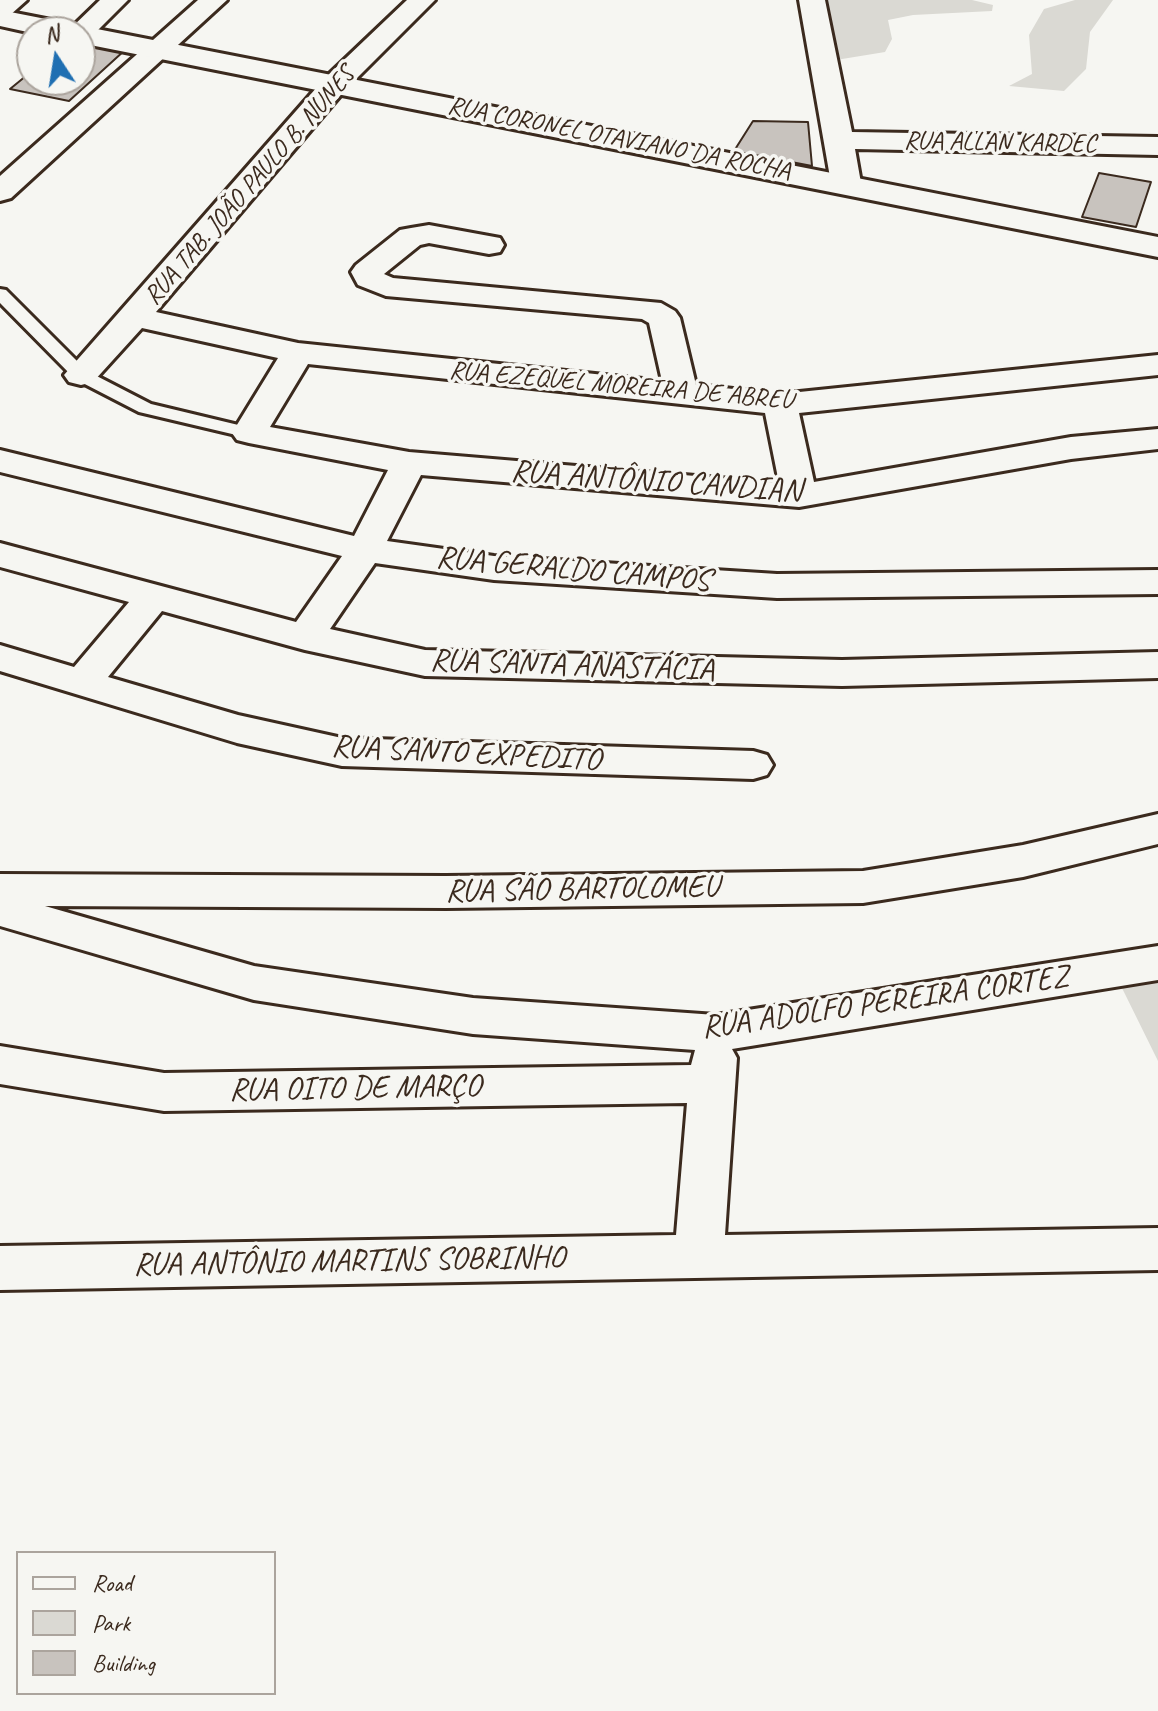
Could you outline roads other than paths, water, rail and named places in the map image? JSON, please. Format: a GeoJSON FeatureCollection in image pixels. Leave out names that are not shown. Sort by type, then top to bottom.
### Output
{"type":"FeatureCollection","features":[{"type":"Feature","properties":{"kind":"street"},"geometry":{"type":"LineString","coordinates":[[0,10],[14,0]]}},
{"type":"Feature","properties":{"kind":"street"},"geometry":{"type":"LineString","coordinates":[[96,18],[115,0]]}},
{"type":"Feature","properties":{"kind":"street"},"geometry":{"type":"LineString","coordinates":[[0,192],[214,0]]}},
{"type":"Feature","properties":{"kind":"street","name":"RUA TAB. JOÃO PAULO B. NUNES"},"geometry":{"type":"LineString","coordinates":[[81,375],[135,317],[335,84],[422,0]]}},
{"type":"Feature","properties":{"kind":"street"},"geometry":{"type":"LineString","coordinates":[[812,0],[841,140],[846,183]]}},
{"type":"Feature","properties":{"kind":"street","name":"RUA CORONEL OTAVIANO DA ROCHA"},"geometry":{"type":"LineString","coordinates":[[96,37],[1158,247]]}},
{"type":"Feature","properties":{"kind":"street","name":"RUA ALLAN KARDEC"},"geometry":{"type":"LineString","coordinates":[[841,140],[1158,146]]}},
{"type":"Feature","properties":{"kind":"street"},"geometry":{"type":"LineString","coordinates":[[0,153],[34,162]]}},
{"type":"Feature","properties":{"kind":"street"},"geometry":{"type":"LineString","coordinates":[[489,245],[429,234],[411,237],[367,272],[369,278],[386,287],[650,310],[664,318],[682,395]]}},
{"type":"Feature","properties":{"kind":"street","name":"RUA EZEQUEL MOREIRA DE ABREU"},"geometry":{"type":"LineString","coordinates":[[135,317],[298,353],[780,404],[1158,365]]}},
{"type":"Feature","properties":{"kind":"street"},"geometry":{"type":"LineString","coordinates":[[249,433],[298,353]]}},
{"type":"Feature","properties":{"kind":"street"},"geometry":{"type":"LineString","coordinates":[[780,404],[799,496]]}},
{"type":"Feature","properties":{"kind":"street","name":"RUA ANTÔNIO CANDIAN"},"geometry":{"type":"LineString","coordinates":[[249,433],[409,463],[799,496],[1071,448],[1158,439]]}},
{"type":"Feature","properties":{"kind":"street","name":"RUA GERALDO CAMPOS"},"geometry":{"type":"LineString","coordinates":[[0,461],[365,550],[494,568],[777,586],[1158,582]]}},
{"type":"Feature","properties":{"kind":"street"},"geometry":{"type":"LineString","coordinates":[[305,637],[365,550],[409,463]]}},
{"type":"Feature","properties":{"kind":"street","name":"RUA SANTA ANASTÁCIA"},"geometry":{"type":"LineString","coordinates":[[0,555],[305,637],[425,663],[842,673],[1158,665]]}},
{"type":"Feature","properties":{"kind":"street"},"geometry":{"type":"LineString","coordinates":[[82,683],[154,596]]}},
{"type":"Feature","properties":{"kind":"street","name":"RUA SANTO EXPEDITO"},"geometry":{"type":"LineString","coordinates":[[0,658],[237,729],[342,752],[753,765]]}},
{"type":"Feature","properties":{"kind":"street","name":"RUA SÃO BARTOLOMEU"},"geometry":{"type":"LineString","coordinates":[[0,890],[446,892],[863,887],[1023,861],[1158,829]]}},
{"type":"Feature","properties":{"kind":"street","name":"RUA ADOLFO PEREIRA CORTEZ"},"geometry":{"type":"LineString","coordinates":[[0,910],[254,983],[473,1016],[716,1033],[1158,963]]}},
{"type":"Feature","properties":{"kind":"street"},"geometry":{"type":"LineString","coordinates":[[699,1257],[716,1033]]}},
{"type":"Feature","properties":{"kind":"street","name":"RUA OITO DE MARÇO"},"geometry":{"type":"LineString","coordinates":[[0,1065],[164,1092],[712,1084]]}},
{"type":"Feature","properties":{"kind":"street","name":"RUA ANTÔNIO MARTINS SOBRINHO"},"geometry":{"type":"LineString","coordinates":[[0,1268],[1158,1249]]}},
{"type":"Feature","properties":{"kind":"lane"},"geometry":{"type":"LineString","coordinates":[[0,294],[81,375],[145,408],[249,433]]}}]}
